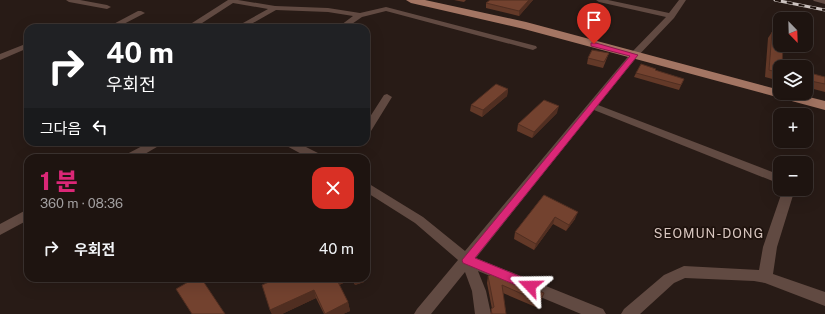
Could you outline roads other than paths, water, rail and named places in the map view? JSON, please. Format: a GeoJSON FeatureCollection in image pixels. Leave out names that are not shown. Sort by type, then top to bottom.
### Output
{"type":"FeatureCollection","features":[{"type":"Feature","properties":{"kind":"main road"},"geometry":{"type":"LineString","coordinates":[[411,0],[526,26],[825,106]]}},
{"type":"Feature","properties":{"kind":"street"},"geometry":{"type":"LineString","coordinates":[[69,0],[107,7]]}},
{"type":"Feature","properties":{"kind":"street"},"geometry":{"type":"LineString","coordinates":[[599,0],[671,16]]}},
{"type":"Feature","properties":{"kind":"street"},"geometry":{"type":"LineString","coordinates":[[422,314],[634,55],[671,16],[683,0]]}},
{"type":"Feature","properties":{"kind":"street"},"geometry":{"type":"LineString","coordinates":[[816,0],[825,2]]}},
{"type":"Feature","properties":{"kind":"street"},"geometry":{"type":"LineString","coordinates":[[196,23],[232,1],[275,8],[328,10],[360,15]]}},
{"type":"Feature","properties":{"kind":"street"},"geometry":{"type":"LineString","coordinates":[[245,24],[275,8]]}},
{"type":"Feature","properties":{"kind":"street"},"geometry":{"type":"LineString","coordinates":[[346,24],[360,15],[386,9],[533,48]]}},
{"type":"Feature","properties":{"kind":"street"},"geometry":{"type":"LineString","coordinates":[[118,24],[141,13]]}},
{"type":"Feature","properties":{"kind":"street"},"geometry":{"type":"LineString","coordinates":[[0,57],[24,47]]}},
{"type":"Feature","properties":{"kind":"street"},"geometry":{"type":"LineString","coordinates":[[370,124],[387,97]]}},
{"type":"Feature","properties":{"kind":"street"},"geometry":{"type":"LineString","coordinates":[[593,106],[773,177]]}},
{"type":"Feature","properties":{"kind":"street"},"geometry":{"type":"LineString","coordinates":[[136,154],[151,146]]}},
{"type":"Feature","properties":{"kind":"street"},"geometry":{"type":"LineString","coordinates":[[295,146],[310,154]]}},
{"type":"Feature","properties":{"kind":"street"},"geometry":{"type":"LineString","coordinates":[[370,189],[420,220],[467,260],[598,314]]}},
{"type":"Feature","properties":{"kind":"street"},"geometry":{"type":"LineString","coordinates":[[765,277],[770,246],[787,196]]}},
{"type":"Feature","properties":{"kind":"street"},"geometry":{"type":"LineString","coordinates":[[0,230],[24,216]]}},
{"type":"Feature","properties":{"kind":"street"},"geometry":{"type":"LineString","coordinates":[[467,260],[479,291],[483,314]]}},
{"type":"Feature","properties":{"kind":"street"},"geometry":{"type":"LineString","coordinates":[[629,314],[669,279],[684,272],[741,274],[765,277],[825,299]]}},
{"type":"Feature","properties":{"kind":"railway"},"geometry":{"type":"LineString","coordinates":[[775,0],[825,10]]}},
{"type":"Feature","properties":{"kind":"district","name":"SEOMUN-DONG"},"geometry":{"type":"Point","coordinates":[709,233]}}]}
